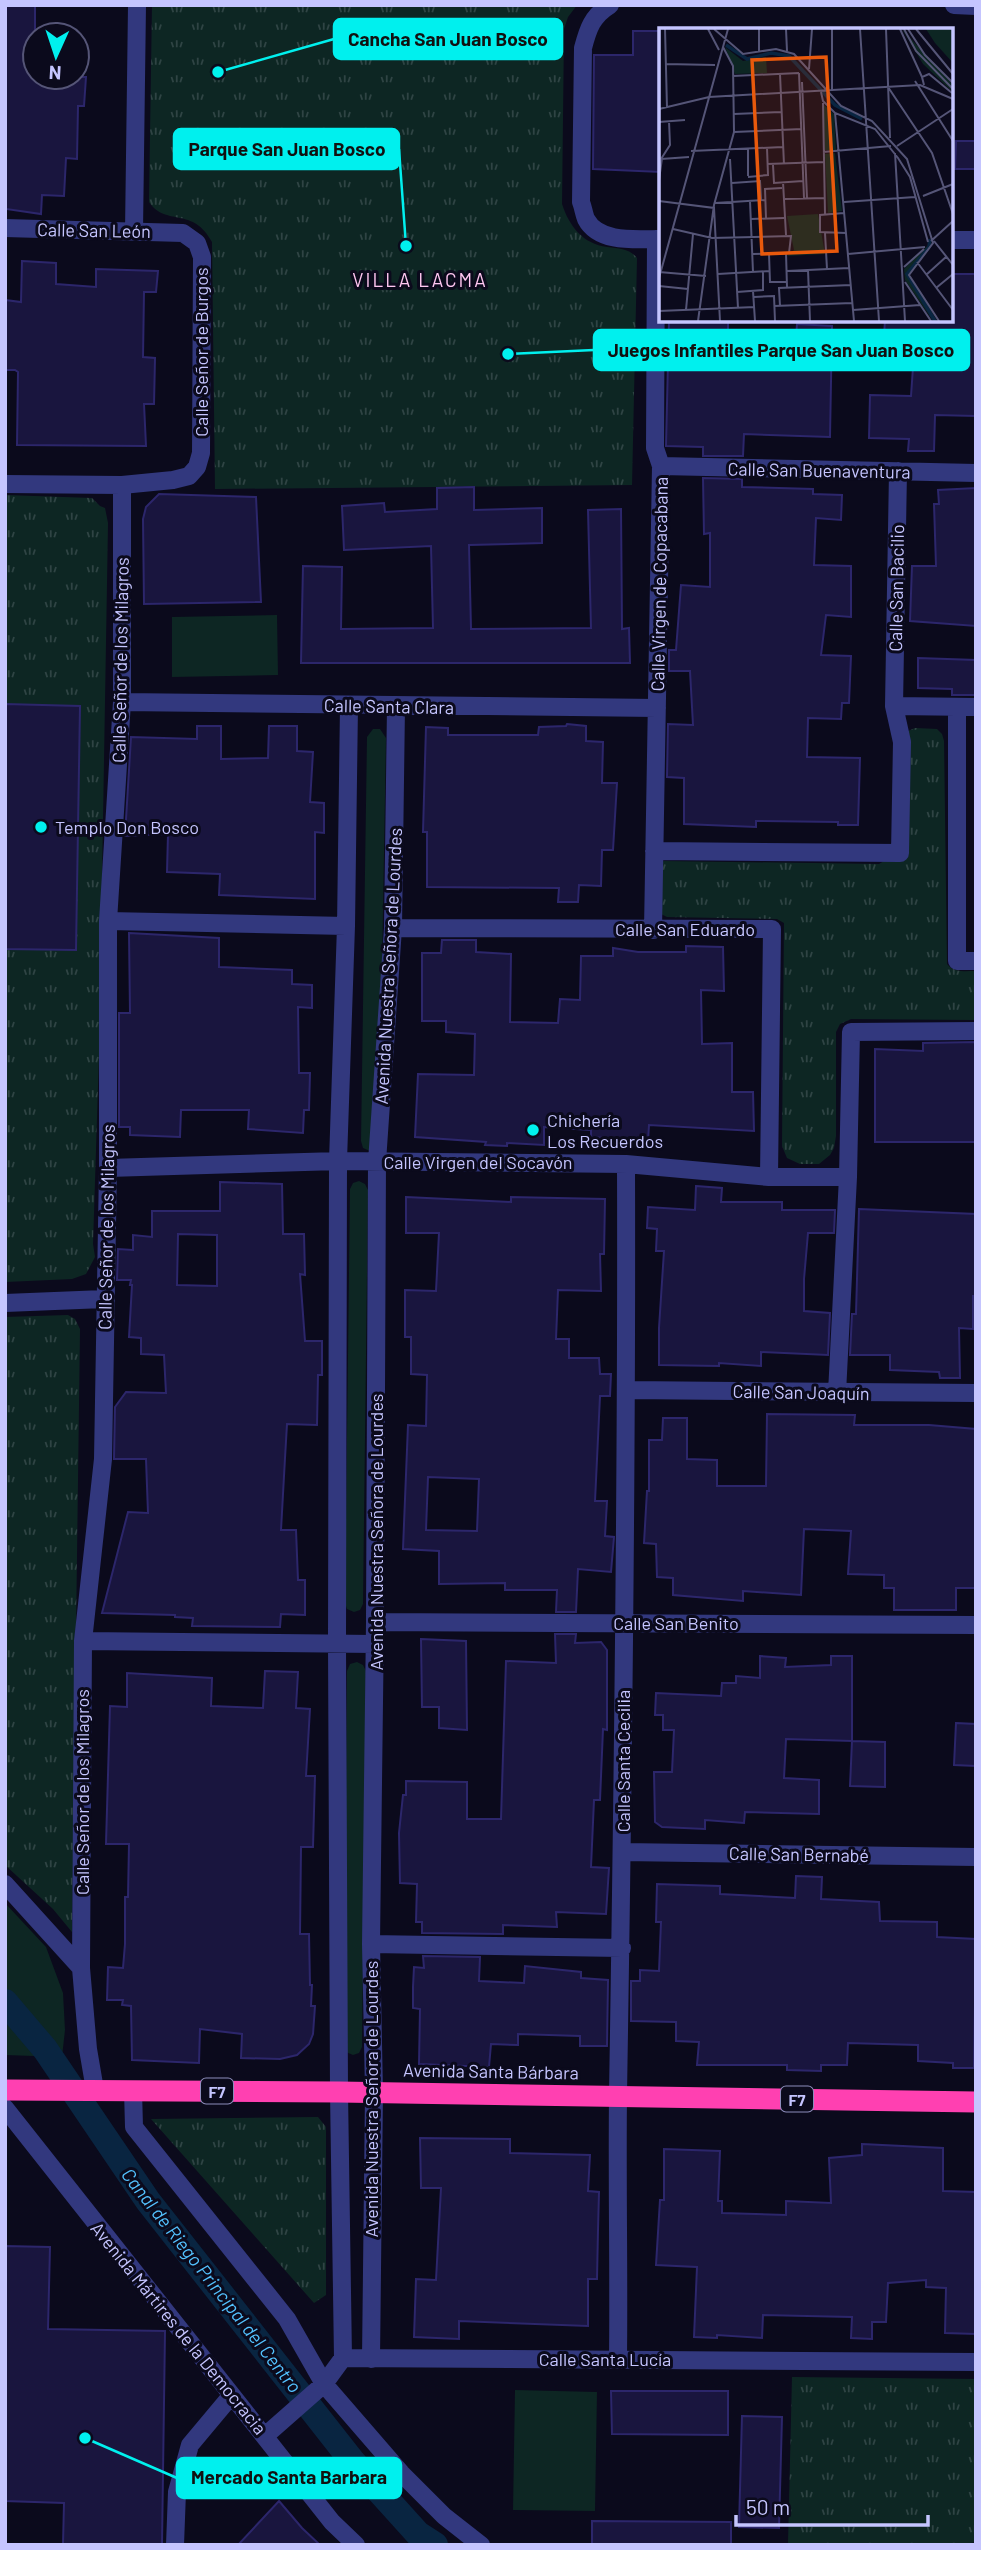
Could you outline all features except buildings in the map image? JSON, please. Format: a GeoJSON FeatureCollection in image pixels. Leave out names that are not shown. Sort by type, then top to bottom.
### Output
{"type":"FeatureCollection","features":[{"type":"Feature","properties":{"kind":"highway","name":"Avenida Santa Bárbara"},"geometry":{"type":"LineString","coordinates":[[5,2090],[374,2092],[976,2102]]}},
{"type":"Feature","properties":{"kind":"street"},"geometry":{"type":"LineString","coordinates":[[134,231],[137,5]]}},
{"type":"Feature","properties":{"kind":"street"},"geometry":{"type":"LineString","coordinates":[[954,5],[976,6]]}},
{"type":"Feature","properties":{"kind":"street"},"geometry":{"type":"LineString","coordinates":[[605,8],[589,25],[583,48],[581,202],[587,221],[599,232],[615,239],[658,239]]}},
{"type":"Feature","properties":{"kind":"street","name":"Calle San León"},"geometry":{"type":"LineString","coordinates":[[5,229],[183,233]]}},
{"type":"Feature","properties":{"kind":"street","name":"Calle Señor de Burgos"},"geometry":{"type":"LineString","coordinates":[[122,485],[189,476],[197,467],[201,453],[202,257],[197,243],[183,233]]}},
{"type":"Feature","properties":{"kind":"street","name":"Calle Virgen de Copacabana"},"geometry":{"type":"LineString","coordinates":[[653,930],[661,466],[655,447],[658,239]]}},
{"type":"Feature","properties":{"kind":"street"},"geometry":{"type":"LineString","coordinates":[[953,240],[976,240]]}},
{"type":"Feature","properties":{"kind":"street","name":"Calle San Buenaventura"},"geometry":{"type":"LineString","coordinates":[[661,466],[976,473]]}},
{"type":"Feature","properties":{"kind":"street","name":"Calle San Bacilio"},"geometry":{"type":"LineString","coordinates":[[654,851],[900,853],[902,742],[894,705],[898,471]]}},
{"type":"Feature","properties":{"kind":"street"},"geometry":{"type":"LineString","coordinates":[[5,484],[122,485]]}},
{"type":"Feature","properties":{"kind":"street","name":"Calle Señor de los Milagros"},"geometry":{"type":"LineString","coordinates":[[90,2090],[82,1968],[83,1641],[103,1458],[108,1168],[108,921],[122,702],[122,485]]}},
{"type":"Feature","properties":{"kind":"street","name":"Calle Santa Clara"},"geometry":{"type":"LineString","coordinates":[[122,702],[657,708]]}},
{"type":"Feature","properties":{"kind":"street","name":"Avenida Nuestra Señora de Lourdes"},"geometry":{"type":"LineString","coordinates":[[343,2358],[337,1644],[338,1161],[346,926],[349,705]]}},
{"type":"Feature","properties":{"kind":"street"},"geometry":{"type":"LineString","coordinates":[[894,705],[976,707]]}},
{"type":"Feature","properties":{"kind":"street","name":"Avenida Nuestra Señora de Lourdes"},"geometry":{"type":"LineString","coordinates":[[370,2359],[374,2092],[371,1944],[376,1622],[377,1162],[393,928],[396,706]]}},
{"type":"Feature","properties":{"kind":"street"},"geometry":{"type":"LineString","coordinates":[[957,708],[957,961],[976,961]]}},
{"type":"Feature","properties":{"kind":"street"},"geometry":{"type":"LineString","coordinates":[[108,921],[346,926]]}},
{"type":"Feature","properties":{"kind":"street","name":"Calle San Eduardo"},"geometry":{"type":"LineString","coordinates":[[393,928],[772,929],[769,1177]]}},
{"type":"Feature","properties":{"kind":"street"},"geometry":{"type":"LineString","coordinates":[[836,1393],[848,1177],[850,1032],[976,1031]]}},
{"type":"Feature","properties":{"kind":"street","name":"Calle Virgen del Socavón"},"geometry":{"type":"LineString","coordinates":[[108,1168],[338,1161],[626,1164],[769,1177],[848,1177]]}},
{"type":"Feature","properties":{"kind":"street","name":"Calle Santa Cecilia"},"geometry":{"type":"LineString","coordinates":[[618,2359],[618,2096],[622,1948],[627,1390],[626,1164]]}},
{"type":"Feature","properties":{"kind":"street"},"geometry":{"type":"LineString","coordinates":[[5,1303],[104,1299]]}},
{"type":"Feature","properties":{"kind":"street","name":"Calle San Joaquín"},"geometry":{"type":"LineString","coordinates":[[627,1390],[976,1394]]}},
{"type":"Feature","properties":{"kind":"street","name":"Calle San Benito"},"geometry":{"type":"LineString","coordinates":[[376,1622],[976,1625]]}},
{"type":"Feature","properties":{"kind":"street"},"geometry":{"type":"LineString","coordinates":[[83,1641],[375,1644]]}},
{"type":"Feature","properties":{"kind":"street","name":"Calle San Bernabé"},"geometry":{"type":"LineString","coordinates":[[622,1852],[976,1857]]}},
{"type":"Feature","properties":{"kind":"street"},"geometry":{"type":"LineString","coordinates":[[5,1884],[82,1968]]}},
{"type":"Feature","properties":{"kind":"street"},"geometry":{"type":"LineString","coordinates":[[371,1944],[622,1948]]}},
{"type":"Feature","properties":{"kind":"street"},"geometry":{"type":"LineString","coordinates":[[133,2090],[134,2127],[287,2319],[318,2390],[444,2516],[481,2545]]}},
{"type":"Feature","properties":{"kind":"street","name":"Avenida Mártires de la Democracia"},"geometry":{"type":"LineString","coordinates":[[5,2108],[332,2522],[356,2545]]}},
{"type":"Feature","properties":{"kind":"street"},"geometry":{"type":"LineString","coordinates":[[265,2435],[318,2390],[343,2358]]}},
{"type":"Feature","properties":{"kind":"street","name":"Calle Santa Lucía"},"geometry":{"type":"LineString","coordinates":[[343,2358],[976,2362]]}},
{"type":"Feature","properties":{"kind":"street"},"geometry":{"type":"LineString","coordinates":[[176,2545],[177,2492],[190,2445],[231,2396]]}},
{"type":"Feature","properties":{"kind":"green space"},"geometry":{"type":"Polygon","coordinates":[[[152,5],[577,5],[568,17],[564,29],[562,204],[569,220],[584,238],[598,245],[627,251],[637,258],[632,485],[215,489],[212,242],[197,224],[163,214],[149,202],[152,5]]]}},
{"type":"Feature","properties":{"kind":"green space"},"geometry":{"type":"Polygon","coordinates":[[[5,495],[92,498],[105,508],[108,523],[93,1244],[95,1257],[86,1274],[72,1279],[5,1282],[5,495]]]}},
{"type":"Feature","properties":{"kind":"green space"},"geometry":{"type":"Polygon","coordinates":[[[277,615],[278,675],[172,677],[172,617],[277,615]]]}},
{"type":"Feature","properties":{"kind":"green space"},"geometry":{"type":"Polygon","coordinates":[[[915,728],[937,729],[944,741],[947,964],[956,970],[976,971],[976,1020],[851,1019],[840,1024],[836,1032],[834,1148],[819,1164],[800,1164],[787,1158],[782,1146],[784,923],[777,919],[667,917],[659,913],[659,863],[879,864],[891,857],[908,731],[915,728]]]}},
{"type":"Feature","properties":{"kind":"green space"},"geometry":{"type":"Polygon","coordinates":[[[373,729],[380,729],[386,738],[379,1142],[370,1151],[363,1148],[361,1141],[367,737],[373,729]]]}},
{"type":"Feature","properties":{"kind":"green space"},"geometry":{"type":"Polygon","coordinates":[[[359,1181],[365,1184],[368,1190],[363,1604],[360,1610],[354,1612],[347,1609],[345,1603],[350,1189],[353,1183],[359,1181]]]}},
{"type":"Feature","properties":{"kind":"green space"},"geometry":{"type":"Polygon","coordinates":[[[68,1315],[75,1319],[80,1329],[72,1932],[53,1909],[5,1865],[5,1317],[68,1315]]]}},
{"type":"Feature","properties":{"kind":"green space"},"geometry":{"type":"Polygon","coordinates":[[[357,1662],[363,1665],[366,1671],[362,2047],[359,2053],[353,2055],[346,2052],[344,2046],[347,1671],[350,1664],[357,1662]]]}},
{"type":"Feature","properties":{"kind":"green space"},"geometry":{"type":"Polygon","coordinates":[[[5,1903],[46,1947],[63,1993],[65,2030],[62,2057],[5,2055],[5,1903]]]}},
{"type":"Feature","properties":{"kind":"green space"},"geometry":{"type":"Polygon","coordinates":[[[318,2117],[326,2127],[326,2295],[314,2303],[151,2119],[318,2117]]]}},
{"type":"Feature","properties":{"kind":"green space"},"geometry":{"type":"Polygon","coordinates":[[[792,2377],[976,2379],[976,2542],[960,2545],[788,2545],[792,2377]]]}},
{"type":"Feature","properties":{"kind":"green space"},"geometry":{"type":"Polygon","coordinates":[[[515,2390],[597,2392],[595,2511],[513,2510],[515,2390]]]}},
{"type":"Feature","properties":{"kind":"waterway","name":"Canal de Riego Principal del Centro"},"geometry":{"type":"LineString","coordinates":[[5,2002],[45,2049],[148,2201],[353,2462],[418,2534],[435,2545]]}},
{"type":"Feature","properties":{"kind":"place","name":"Cancha San Juan Bosco"},"geometry":{"type":"Point","coordinates":[218,72]}},
{"type":"Feature","properties":{"kind":"place","name":"Parque San Juan Bosco"},"geometry":{"type":"Point","coordinates":[406,246]}},
{"type":"Feature","properties":{"kind":"place","name":"Juegos Infantiles Parque San Juan Bosco"},"geometry":{"type":"Point","coordinates":[508,354]}},
{"type":"Feature","properties":{"kind":"place","name":"Templo Don Bosco"},"geometry":{"type":"Point","coordinates":[41,827]}},
{"type":"Feature","properties":{"kind":"place","name":"Chichería Los Recuerdos"},"geometry":{"type":"Point","coordinates":[533,1130]}},
{"type":"Feature","properties":{"kind":"place","name":"Mercado Santa Barbara"},"geometry":{"type":"Point","coordinates":[85,2438]}},
{"type":"Feature","properties":{"kind":"district","name":"VILLA LACMA"},"geometry":{"type":"Point","coordinates":[420,279]}}]}
